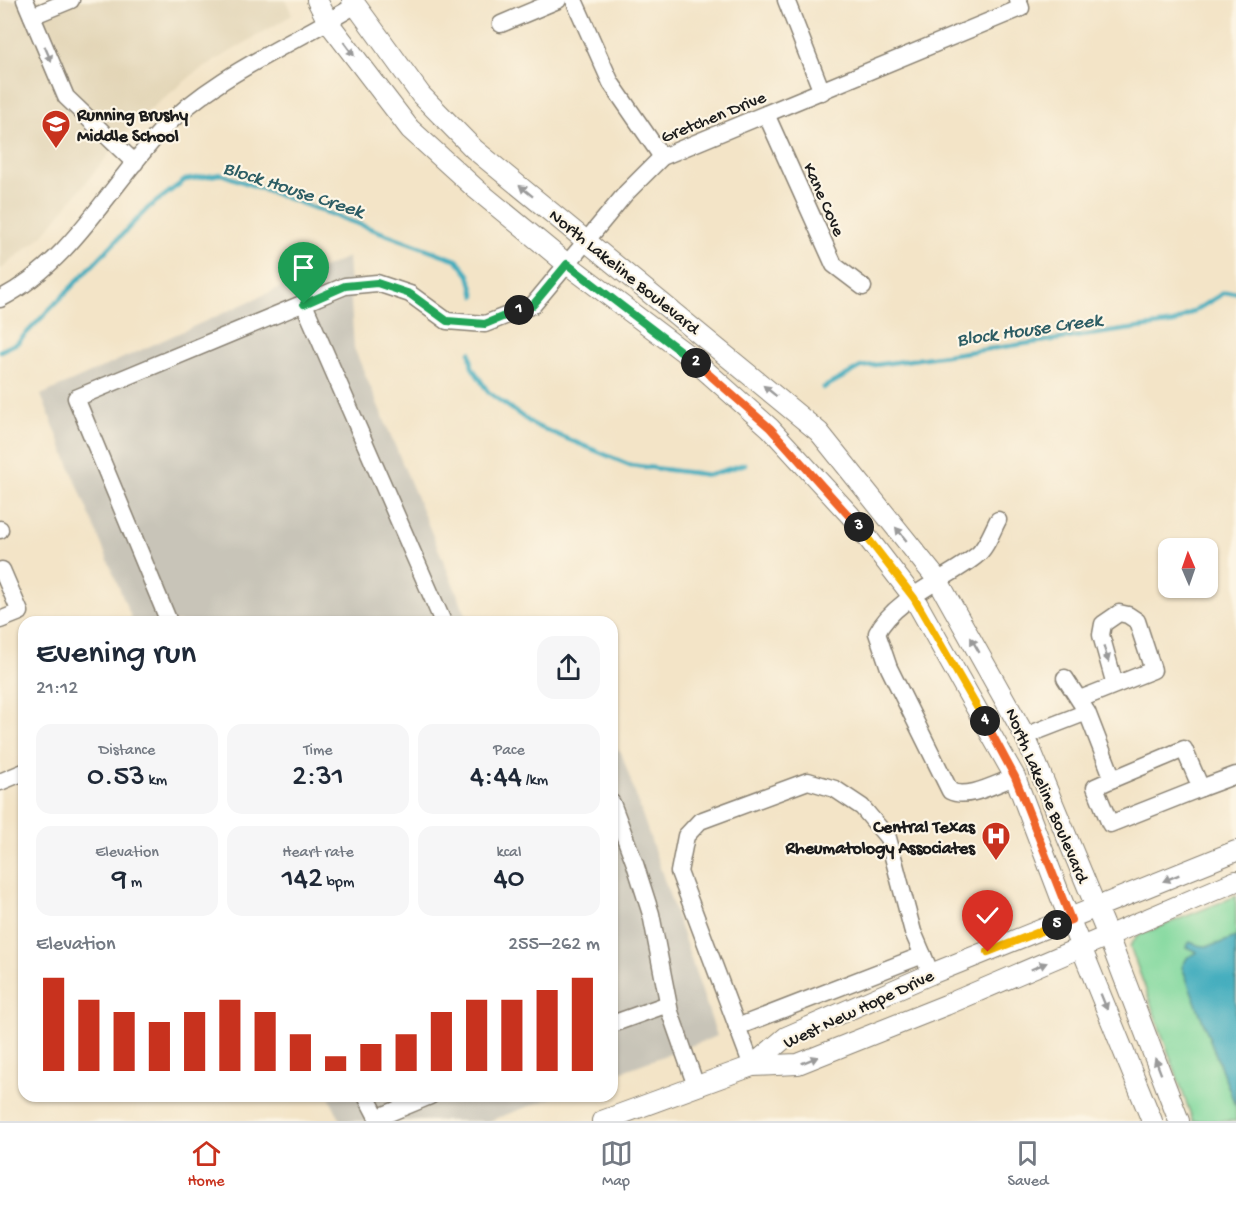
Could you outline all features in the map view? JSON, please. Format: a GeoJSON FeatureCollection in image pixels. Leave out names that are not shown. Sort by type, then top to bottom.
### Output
{"type":"FeatureCollection","features":[{"type":"Feature","properties":{"kind":"main road","name":"North Lakeline Boulevard"},"geometry":{"type":"LineString","coordinates":[[317,0],[328,22],[410,129],[476,189],[567,264],[689,356],[770,428],[850,515],[914,598],[1015,777],[1152,1121]]}},
{"type":"Feature","properties":{"kind":"main road","name":"North Lakeline Boulevard"},"geometry":{"type":"LineString","coordinates":[[353,3],[422,95],[474,148],[819,432],[937,579],[1025,736],[1108,936],[1179,1121]]}},
{"type":"Feature","properties":{"kind":"main road","name":"West New Hope Drive"},"geometry":{"type":"LineString","coordinates":[[752,1066],[786,1037],[932,974],[1071,920],[1236,851]]}},
{"type":"Feature","properties":{"kind":"main road","name":"West New Hope Drive"},"geometry":{"type":"LineString","coordinates":[[602,1121],[752,1066],[798,1064],[1236,881]]}},
{"type":"Feature","properties":{"kind":"street"},"geometry":{"type":"LineString","coordinates":[[501,24],[558,0]]}},
{"type":"Feature","properties":{"kind":"street"},"geometry":{"type":"LineString","coordinates":[[574,0],[611,83],[662,157]]}},
{"type":"Feature","properties":{"kind":"street"},"geometry":{"type":"LineString","coordinates":[[786,0],[822,92]]}},
{"type":"Feature","properties":{"kind":"street"},"geometry":{"type":"LineString","coordinates":[[66,1],[28,8],[66,97],[135,163]]}},
{"type":"Feature","properties":{"kind":"street"},"geometry":{"type":"LineString","coordinates":[[0,300],[40,272],[67,246],[160,133],[198,99],[328,22],[353,3]]}},
{"type":"Feature","properties":{"kind":"street","name":"Gretchen Drive"},"geometry":{"type":"LineString","coordinates":[[167,616],[76,398],[345,286],[377,283],[410,294],[447,321],[485,324],[533,305],[626,193],[662,157],[822,92],[1020,4]]}},
{"type":"Feature","properties":{"kind":"street","name":"Kane Cove"},"geometry":{"type":"LineString","coordinates":[[766,114],[834,265],[863,287]]}},
{"type":"Feature","properties":{"kind":"street"},"geometry":{"type":"LineString","coordinates":[[304,304],[440,616]]}},
{"type":"Feature","properties":{"kind":"street"},"geometry":{"type":"LineString","coordinates":[[998,520],[978,555],[937,579],[886,619],[877,633],[889,668],[950,791],[955,794],[972,792],[1015,777]]}},
{"type":"Feature","properties":{"kind":"street"},"geometry":{"type":"LineString","coordinates":[[0,571],[2,570],[20,612],[0,620]]}},
{"type":"Feature","properties":{"kind":"street"},"geometry":{"type":"LineString","coordinates":[[1025,736],[1083,706],[1116,685],[1153,670],[1137,621],[1128,615],[1119,614],[1103,624],[1101,635],[1116,685]]}},
{"type":"Feature","properties":{"kind":"street"},"geometry":{"type":"LineString","coordinates":[[1065,678],[1083,706],[1113,778]]}},
{"type":"Feature","properties":{"kind":"street"},"geometry":{"type":"LineString","coordinates":[[1201,788],[1184,749],[1095,787],[1110,824],[1236,775]]}},
{"type":"Feature","properties":{"kind":"street"},"geometry":{"type":"LineString","coordinates":[[0,782],[18,774]]}},
{"type":"Feature","properties":{"kind":"street"},"geometry":{"type":"LineString","coordinates":[[752,1066],[679,872],[686,836],[700,821],[808,781],[835,789],[862,807],[888,838],[913,932],[932,974]]}},
{"type":"Feature","properties":{"kind":"street"},"geometry":{"type":"LineString","coordinates":[[618,819],[651,914],[668,1004],[696,1086]]}},
{"type":"Feature","properties":{"kind":"street"},"geometry":{"type":"LineString","coordinates":[[738,1027],[923,955]]}},
{"type":"Feature","properties":{"kind":"street"},"geometry":{"type":"LineString","coordinates":[[618,1022],[668,1004]]}},
{"type":"Feature","properties":{"kind":"street"},"geometry":{"type":"LineString","coordinates":[[369,1102],[378,1119],[416,1102]]}},
{"type":"Feature","properties":{"kind":"shaded area","name":"Running Brushy Middle School"},"geometry":{"type":"Polygon","coordinates":[[[0,0],[286,0],[292,15],[196,72],[137,120],[42,236],[0,270],[0,0]]]}},
{"type":"Feature","properties":{"kind":"shaded area"},"geometry":{"type":"Polygon","coordinates":[[[348,257],[354,348],[466,616],[131,616],[41,395],[348,257]]]}},
{"type":"Feature","properties":{"kind":"shaded area"},"geometry":{"type":"Polygon","coordinates":[[[618,750],[621,752],[717,1036],[618,1073],[618,750]]]}},
{"type":"Feature","properties":{"kind":"shaded area"},"geometry":{"type":"Polygon","coordinates":[[[332,1102],[540,1102],[489,1121],[341,1121],[332,1102]]]}},
{"type":"Feature","properties":{"kind":"green space"},"geometry":{"type":"Polygon","coordinates":[[[1236,896],[1236,1121],[1193,1121],[1130,946],[1137,936],[1236,896]]]}},
{"type":"Feature","properties":{"kind":"water"},"geometry":{"type":"Polygon","coordinates":[[[1236,937],[1236,1107],[1182,967],[1187,958],[1197,952],[1186,947],[1190,942],[1208,946],[1236,937]]]}},
{"type":"Feature","properties":{"kind":"waterway","name":"Block House Creek"},"geometry":{"type":"LineString","coordinates":[[0,351],[17,343],[148,208],[185,180],[221,174],[457,260],[469,275],[475,296]]}},
{"type":"Feature","properties":{"kind":"waterway","name":"Block House Creek"},"geometry":{"type":"LineString","coordinates":[[823,388],[861,367],[1174,323],[1224,293],[1236,292]]}},
{"type":"Feature","properties":{"kind":"waterway","name":"Block House Creek"},"geometry":{"type":"LineString","coordinates":[[470,352],[472,367],[488,392],[534,425],[630,465],[709,475],[745,464]]}},
{"type":"Feature","properties":{"kind":"place","name":"Running Brushy Middle School"},"geometry":{"type":"Point","coordinates":[56,150]}},
{"type":"Feature","properties":{"kind":"place","name":"Central Texas Rheumatology Associates"},"geometry":{"type":"Point","coordinates":[996,862]}},
{"type":"Feature","properties":{"kind":"route"},"geometry":{"type":"LineString","coordinates":[[304,304],[345,286],[377,283],[410,294],[447,321],[485,324],[533,305],[567,264],[689,356],[770,428],[850,515],[914,598],[1015,777],[1071,920],[988,952]]}}]}
